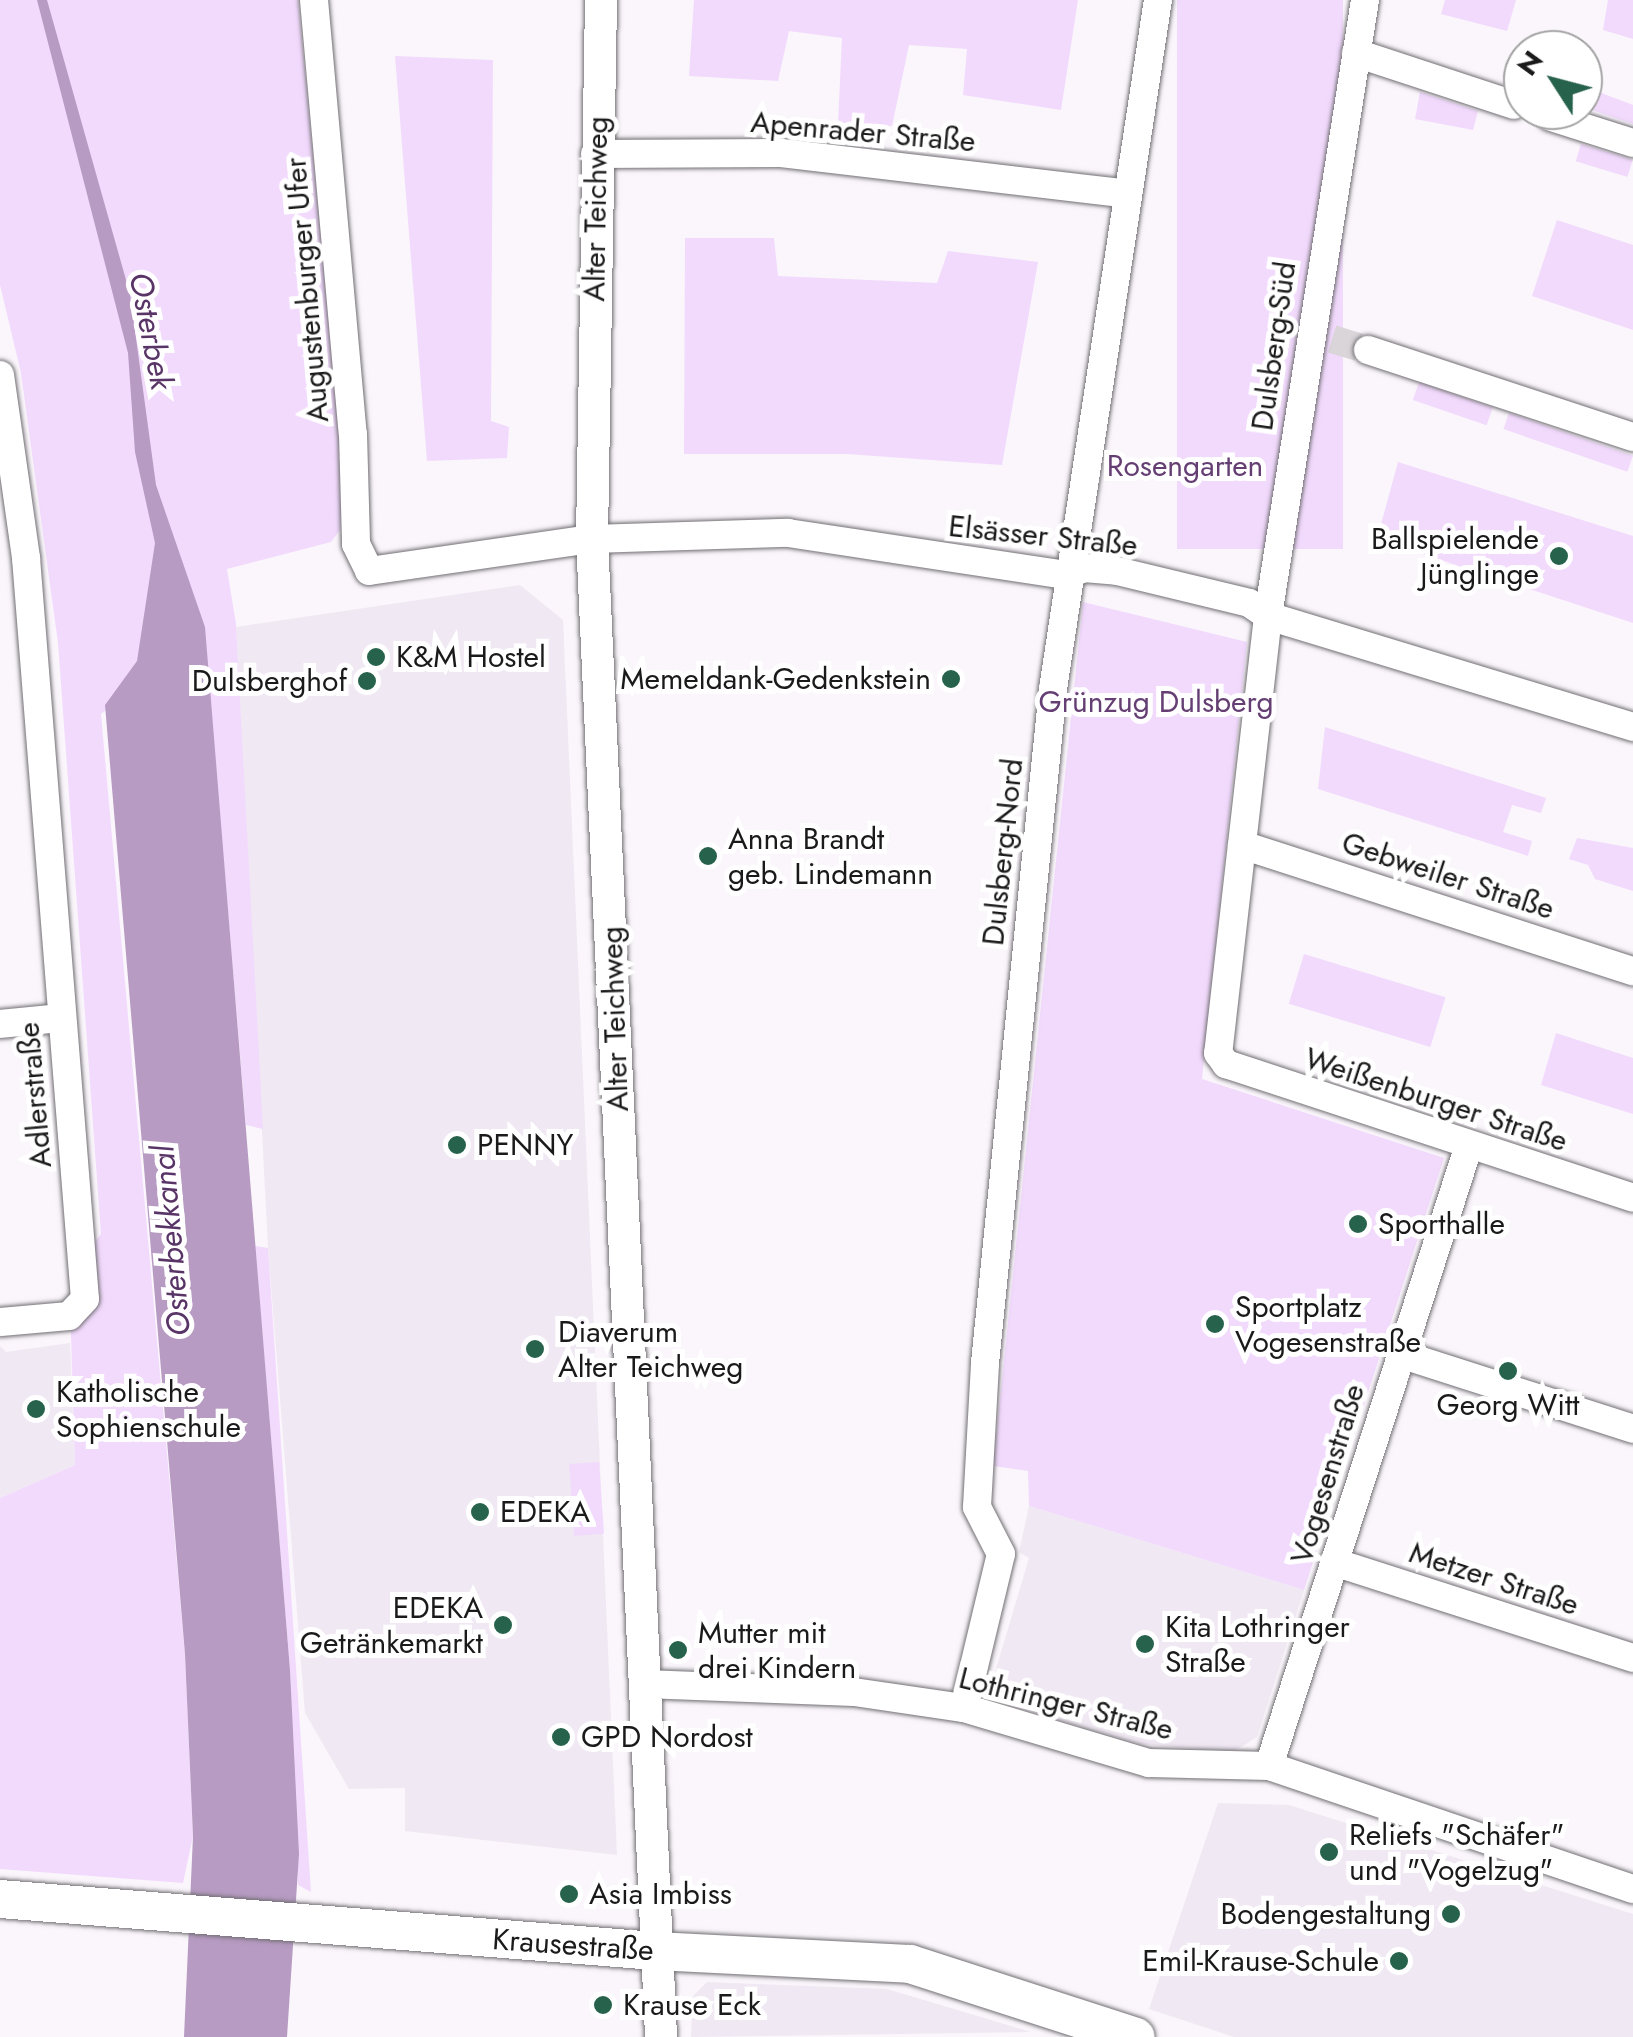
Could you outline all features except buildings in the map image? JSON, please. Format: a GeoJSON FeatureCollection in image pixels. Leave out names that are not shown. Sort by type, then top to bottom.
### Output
{"type":"FeatureCollection","features":[{"type":"Feature","properties":{"kind":"main road","name":"Krausestraße"},"geometry":{"type":"LineString","coordinates":[[0,1900],[656,1952],[910,1964],[1136,2037]]}},
{"type":"Feature","properties":{"kind":"street","name":"Augustenburger Ufer"},"geometry":{"type":"LineString","coordinates":[[314,0],[356,544],[369,570]]}},
{"type":"Feature","properties":{"kind":"street","name":"Alter Teichweg"},"geometry":{"type":"LineString","coordinates":[[601,0],[595,154],[592,538],[660,2037]]}},
{"type":"Feature","properties":{"kind":"street","name":"Dulsberg-Nord"},"geometry":{"type":"LineString","coordinates":[[964,1708],[1000,1554],[977,1507],[984,1381],[1067,574],[1124,193],[1158,0]]}},
{"type":"Feature","properties":{"kind":"street","name":"Dulsberg-Süd"},"geometry":{"type":"LineString","coordinates":[[1220,1061],[1268,616],[1320,336],[1366,0]]}},
{"type":"Feature","properties":{"kind":"street"},"geometry":{"type":"LineString","coordinates":[[1356,53],[1503,101]]}},
{"type":"Feature","properties":{"kind":"street"},"geometry":{"type":"LineString","coordinates":[[1592,130],[1633,143]]}},
{"type":"Feature","properties":{"kind":"street","name":"Apenrader Straße"},"geometry":{"type":"LineString","coordinates":[[595,154],[781,153],[1124,193]]}},
{"type":"Feature","properties":{"kind":"street"},"geometry":{"type":"LineString","coordinates":[[1368,350],[1633,437]]}},
{"type":"Feature","properties":{"kind":"street","name":"Adlerstraße"},"geometry":{"type":"LineString","coordinates":[[0,375],[26,558],[13,620],[61,1018],[85,1299],[69,1316],[0,1322]]}},
{"type":"Feature","properties":{"kind":"street","name":"Elsässer Straße"},"geometry":{"type":"LineString","coordinates":[[369,570],[592,538],[788,533],[1067,574],[1084,568],[1118,571],[1249,603],[1268,616],[1633,727]]}},
{"type":"Feature","properties":{"kind":"street","name":"Gebweiler Straße"},"geometry":{"type":"LineString","coordinates":[[1242,845],[1633,971]]}},
{"type":"Feature","properties":{"kind":"street"},"geometry":{"type":"LineString","coordinates":[[0,1024],[61,1018]]}},
{"type":"Feature","properties":{"kind":"street","name":"Weißenburger Straße"},"geometry":{"type":"LineString","coordinates":[[1220,1061],[1633,1198]]}},
{"type":"Feature","properties":{"kind":"street","name":"Vogesenstraße"},"geometry":{"type":"LineString","coordinates":[[1269,1766],[1469,1145]]}},
{"type":"Feature","properties":{"kind":"street"},"geometry":{"type":"LineString","coordinates":[[1400,1354],[1633,1429]]}},
{"type":"Feature","properties":{"kind":"street","name":"Metzer Straße"},"geometry":{"type":"LineString","coordinates":[[1334,1562],[1633,1658]]}},
{"type":"Feature","properties":{"kind":"street","name":"Lothringer Straße"},"geometry":{"type":"LineString","coordinates":[[644,1684],[743,1684],[964,1708],[1149,1764],[1269,1766],[1633,1889]]}},
{"type":"Feature","properties":{"kind":"shaded area"},"geometry":{"type":"Polygon","coordinates":[[[520,585],[563,620],[617,1855],[405,1831],[405,1788],[349,1789],[305,1713],[268,1248],[236,627],[520,585]]]}},
{"type":"Feature","properties":{"kind":"shaded area","name":"Katholische Sophienschule"},"geometry":{"type":"Polygon","coordinates":[[[70,1343],[75,1465],[0,1498],[0,1346],[6,1352],[70,1343]]]}},
{"type":"Feature","properties":{"kind":"shaded area","name":"Kita Lothringer Straße"},"geometry":{"type":"Polygon","coordinates":[[[1029,1506],[1304,1590],[1257,1737],[1233,1752],[1140,1744],[987,1699],[1029,1558],[1019,1552],[1029,1506]]]}},
{"type":"Feature","properties":{"kind":"shaded area","name":"Emil-Krause-Schule"},"geometry":{"type":"Polygon","coordinates":[[[1218,1803],[1289,1805],[1633,1914],[1633,2037],[1234,2037],[1149,2009],[1218,1803]]]}},
{"type":"Feature","properties":{"kind":"shaded area"},"geometry":{"type":"Polygon","coordinates":[[[707,1982],[887,1989],[1031,2032],[691,2037],[693,1996],[707,1982]]]}},
{"type":"Feature","properties":{"kind":"green space"},"geometry":{"type":"Polygon","coordinates":[[[0,0],[298,0],[344,474],[340,530],[331,542],[227,569],[236,624],[263,1129],[246,1125],[204,628],[101,714],[185,1654],[193,1836],[183,1883],[0,1869],[0,1498],[75,1465],[69,1272],[101,1234],[58,643],[21,373],[0,285],[0,0]]]}},
{"type":"Feature","properties":{"kind":"green space"},"geometry":{"type":"Polygon","coordinates":[[[694,0],[1078,0],[1061,110],[963,95],[967,49],[909,45],[892,126],[838,123],[842,38],[789,31],[778,81],[689,76],[694,0]]]}},
{"type":"Feature","properties":{"kind":"green space","name":"Rosengarten"},"geometry":{"type":"Polygon","coordinates":[[[1177,0],[1343,0],[1343,549],[1177,549],[1177,0]]]}},
{"type":"Feature","properties":{"kind":"green space"},"geometry":{"type":"Polygon","coordinates":[[[1445,0],[1516,0],[1507,30],[1441,14],[1445,0]]]}},
{"type":"Feature","properties":{"kind":"green space"},"geometry":{"type":"Polygon","coordinates":[[[1608,0],[1633,0],[1633,39],[1603,30],[1608,0]]]}},
{"type":"Feature","properties":{"kind":"green space"},"geometry":{"type":"Polygon","coordinates":[[[395,56],[493,60],[491,421],[509,427],[507,458],[427,461],[395,56]]]}},
{"type":"Feature","properties":{"kind":"green space"},"geometry":{"type":"Polygon","coordinates":[[[1420,92],[1478,111],[1473,130],[1415,119],[1420,92]]]}},
{"type":"Feature","properties":{"kind":"green space"},"geometry":{"type":"Polygon","coordinates":[[[1603,94],[1633,105],[1633,124],[1603,114],[1603,94]]]}},
{"type":"Feature","properties":{"kind":"green space"},"geometry":{"type":"Polygon","coordinates":[[[1581,144],[1633,160],[1627,177],[1576,161],[1581,144]]]}},
{"type":"Feature","properties":{"kind":"green space"},"geometry":{"type":"Polygon","coordinates":[[[1557,220],[1633,245],[1633,330],[1532,296],[1557,220]]]}},
{"type":"Feature","properties":{"kind":"green space"},"geometry":{"type":"Polygon","coordinates":[[[685,238],[774,238],[778,276],[937,283],[948,251],[1038,262],[1002,465],[847,454],[684,454],[685,238]]]}},
{"type":"Feature","properties":{"kind":"green space"},"geometry":{"type":"Polygon","coordinates":[[[1419,382],[1493,407],[1487,425],[1413,400],[1419,382]]]}},
{"type":"Feature","properties":{"kind":"green space"},"geometry":{"type":"Polygon","coordinates":[[[1509,413],[1633,456],[1627,472],[1503,429],[1509,413]]]}},
{"type":"Feature","properties":{"kind":"green space"},"geometry":{"type":"Polygon","coordinates":[[[1398,462],[1633,536],[1633,623],[1377,539],[1398,462]]]}},
{"type":"Feature","properties":{"kind":"green space","name":"Sportplatz Vogesenstraße"},"geometry":{"type":"Polygon","coordinates":[[[1083,602],[1247,642],[1202,1079],[1444,1158],[1304,1590],[1029,1506],[1028,1471],[993,1466],[1083,602]]]}},
{"type":"Feature","properties":{"kind":"green space"},"geometry":{"type":"Polygon","coordinates":[[[1325,727],[1546,798],[1541,813],[1512,805],[1503,832],[1532,841],[1528,856],[1318,789],[1325,727]]]}},
{"type":"Feature","properties":{"kind":"green space"},"geometry":{"type":"Polygon","coordinates":[[[1577,838],[1633,848],[1633,891],[1595,879],[1588,865],[1569,859],[1577,838]]]}},
{"type":"Feature","properties":{"kind":"green space"},"geometry":{"type":"Polygon","coordinates":[[[1304,954],[1446,997],[1430,1047],[1289,1004],[1304,954]]]}},
{"type":"Feature","properties":{"kind":"green space"},"geometry":{"type":"Polygon","coordinates":[[[1556,1033],[1633,1058],[1633,1114],[1541,1085],[1556,1033]]]}},
{"type":"Feature","properties":{"kind":"green space"},"geometry":{"type":"Polygon","coordinates":[[[255,1246],[268,1248],[311,1892],[298,1885],[290,1670],[255,1246]]]}},
{"type":"Feature","properties":{"kind":"green space"},"geometry":{"type":"Polygon","coordinates":[[[599,1462],[604,1534],[574,1536],[569,1464],[599,1462]]]}},
{"type":"Feature","properties":{"kind":"water","name":"Osterbekkanal"},"geometry":{"type":"Polygon","coordinates":[[[37,0],[47,0],[130,294],[156,485],[205,627],[290,1670],[299,1854],[287,2037],[184,2037],[193,1836],[185,1654],[105,705],[137,661],[155,543],[135,452],[128,353],[37,0]]]}},
{"type":"Feature","properties":{"kind":"tunnel"},"geometry":{"type":"LineString","coordinates":[[1332,339],[1368,350]]}},
{"type":"Feature","properties":{"kind":"place","name":"Ballspielende Jünglinge"},"geometry":{"type":"Point","coordinates":[1559,556]}},
{"type":"Feature","properties":{"kind":"place","name":"K&M Hostel"},"geometry":{"type":"Point","coordinates":[376,657]}},
{"type":"Feature","properties":{"kind":"place","name":"Memeldank-Gedenkstein"},"geometry":{"type":"Point","coordinates":[951,679]}},
{"type":"Feature","properties":{"kind":"place","name":"Dulsberghof"},"geometry":{"type":"Point","coordinates":[367,681]}},
{"type":"Feature","properties":{"kind":"place","name":"Anna Brandt geb. Lindemann"},"geometry":{"type":"Point","coordinates":[708,856]}},
{"type":"Feature","properties":{"kind":"place","name":"PENNY"},"geometry":{"type":"Point","coordinates":[457,1145]}},
{"type":"Feature","properties":{"kind":"place","name":"Sporthalle"},"geometry":{"type":"Point","coordinates":[1358,1224]}},
{"type":"Feature","properties":{"kind":"place","name":"Sportplatz Vogesenstraße"},"geometry":{"type":"Point","coordinates":[1215,1324]}},
{"type":"Feature","properties":{"kind":"place","name":"Diaverum Alter Teichweg"},"geometry":{"type":"Point","coordinates":[535,1349]}},
{"type":"Feature","properties":{"kind":"place","name":"Georg Witt"},"geometry":{"type":"Point","coordinates":[1508,1371]}},
{"type":"Feature","properties":{"kind":"place","name":"Katholische Sophienschule"},"geometry":{"type":"Point","coordinates":[36,1409]}},
{"type":"Feature","properties":{"kind":"place","name":"EDEKA"},"geometry":{"type":"Point","coordinates":[480,1512]}},
{"type":"Feature","properties":{"kind":"place","name":"EDEKA Getränkemarkt"},"geometry":{"type":"Point","coordinates":[503,1625]}},
{"type":"Feature","properties":{"kind":"place","name":"Kita Lothringer Straße"},"geometry":{"type":"Point","coordinates":[1145,1644]}},
{"type":"Feature","properties":{"kind":"place","name":"Mutter mit drei Kindern"},"geometry":{"type":"Point","coordinates":[678,1650]}},
{"type":"Feature","properties":{"kind":"place","name":"GPD Nordost"},"geometry":{"type":"Point","coordinates":[561,1737]}},
{"type":"Feature","properties":{"kind":"place","name":"Reliefs \"Schäfer\" und \"Vogelzug\""},"geometry":{"type":"Point","coordinates":[1329,1852]}},
{"type":"Feature","properties":{"kind":"place","name":"Asia Imbiss"},"geometry":{"type":"Point","coordinates":[569,1894]}},
{"type":"Feature","properties":{"kind":"place","name":"Bodengestaltung"},"geometry":{"type":"Point","coordinates":[1451,1914]}},
{"type":"Feature","properties":{"kind":"place","name":"Emil-Krause-Schule"},"geometry":{"type":"Point","coordinates":[1399,1961]}},
{"type":"Feature","properties":{"kind":"place","name":"Krause Eck"},"geometry":{"type":"Point","coordinates":[603,2005]}},
{"type":"Feature","properties":{"kind":"water label","name":"Osterbek"},"geometry":{"type":"Point","coordinates":[151,331]}},
{"type":"Feature","properties":{"kind":"park label","name":"Grünzug Dulsberg"},"geometry":{"type":"Point","coordinates":[1156,702]}}]}
